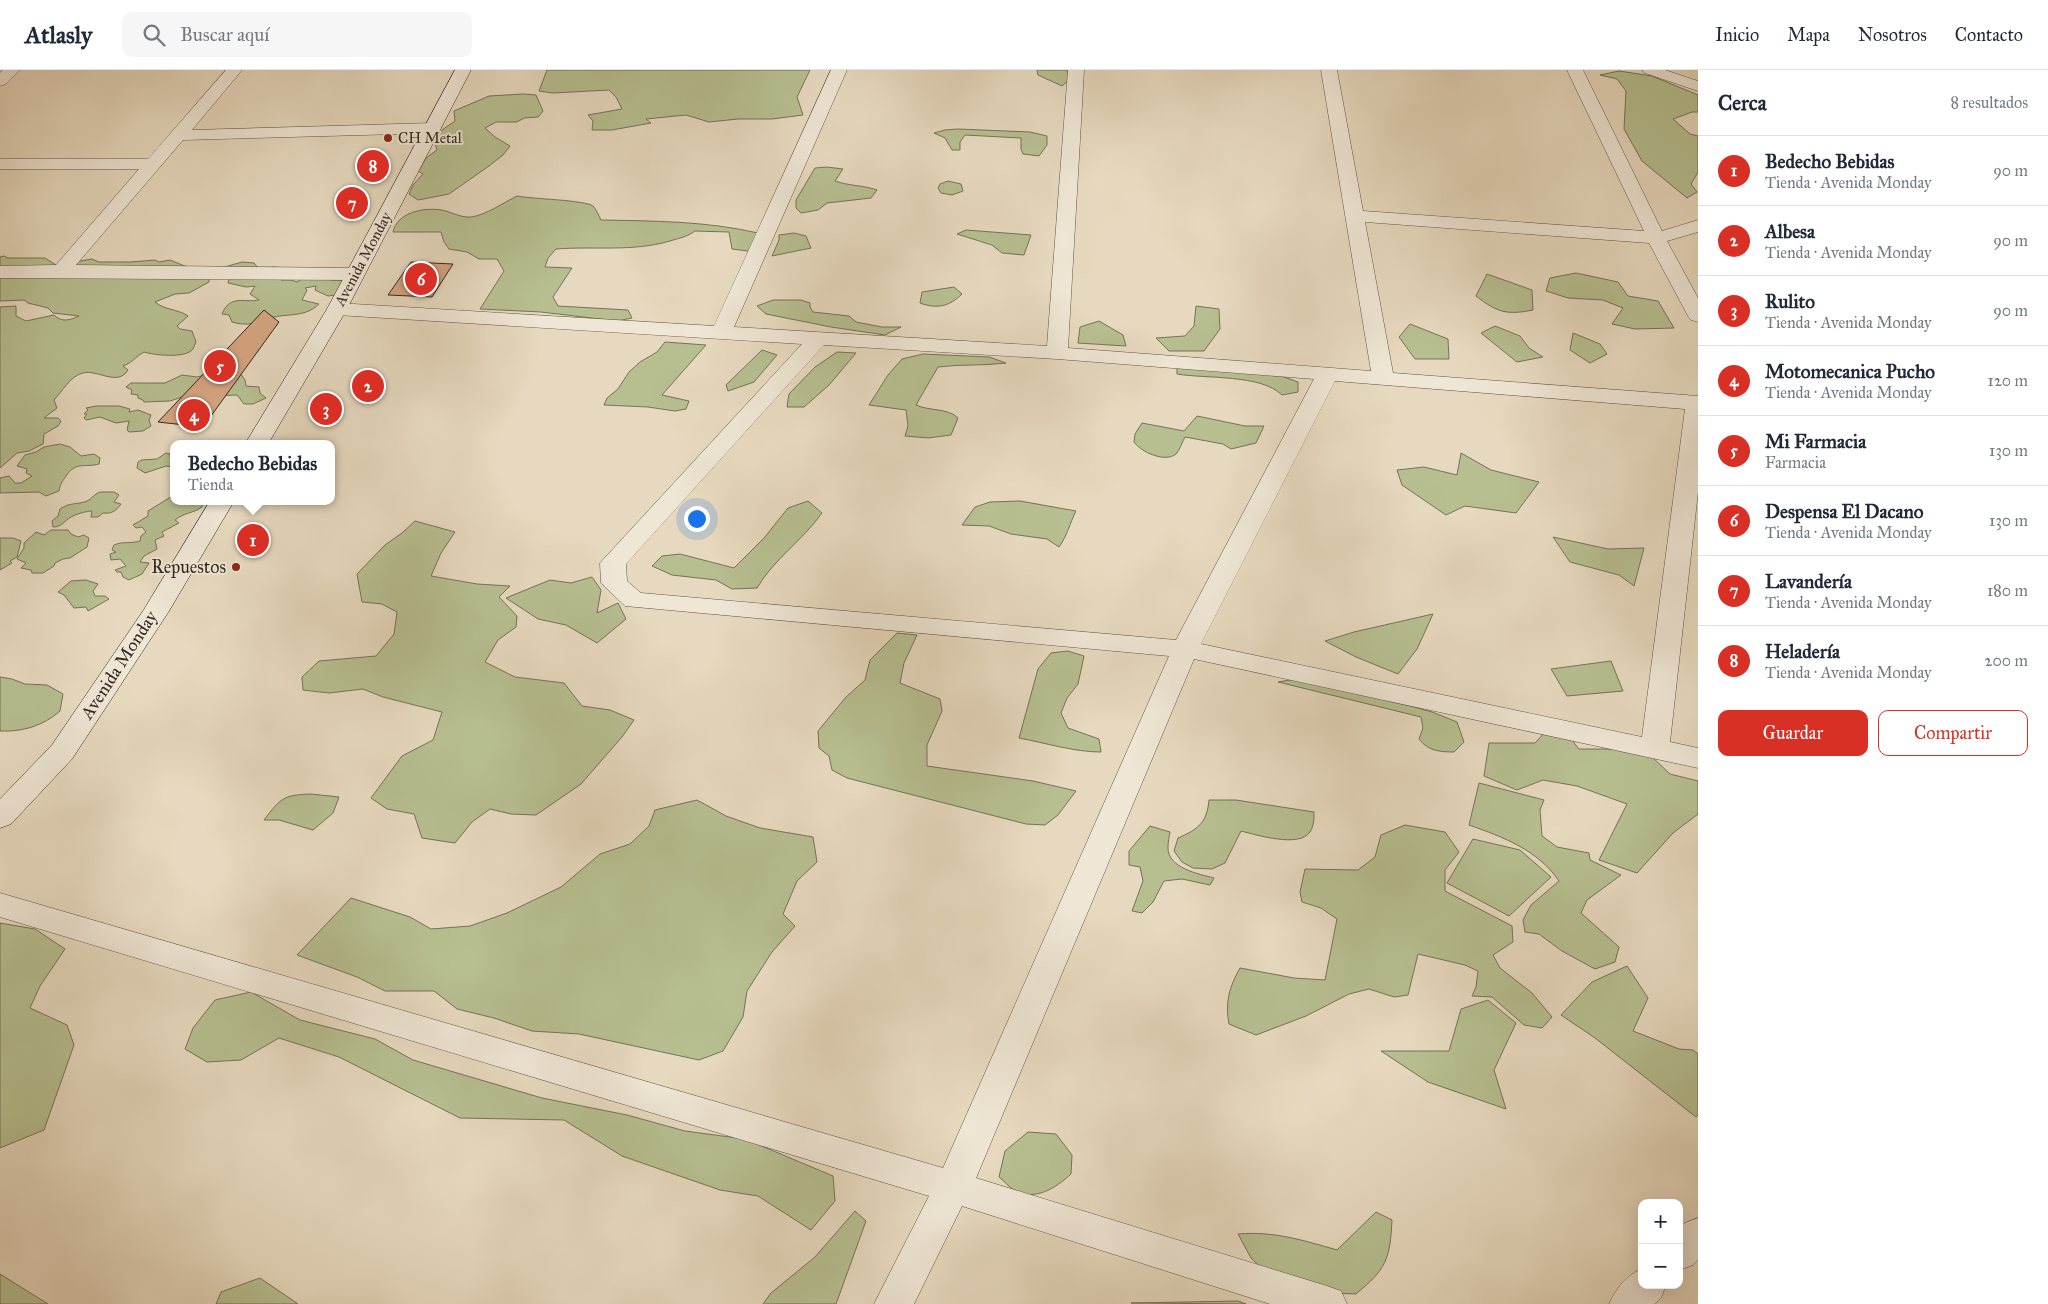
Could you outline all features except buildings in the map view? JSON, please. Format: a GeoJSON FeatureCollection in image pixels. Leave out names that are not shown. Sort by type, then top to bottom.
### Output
{"type":"FeatureCollection","features":[{"type":"Feature","properties":{"kind":"street"},"geometry":{"type":"LineString","coordinates":[[0,81],[12,70]]}},
{"type":"Feature","properties":{"kind":"street"},"geometry":{"type":"LineString","coordinates":[[62,271],[234,70]]}},
{"type":"Feature","properties":{"kind":"street","name":"Avenida Monday"},"geometry":{"type":"LineString","coordinates":[[258,440],[337,309],[463,70]]}},
{"type":"Feature","properties":{"kind":"street"},"geometry":{"type":"LineString","coordinates":[[722,332],[838,70]]}},
{"type":"Feature","properties":{"kind":"street"},"geometry":{"type":"LineString","coordinates":[[1057,353],[1076,70]]}},
{"type":"Feature","properties":{"kind":"street"},"geometry":{"type":"LineString","coordinates":[[1329,70],[1383,379]]}},
{"type":"Feature","properties":{"kind":"street"},"geometry":{"type":"LineString","coordinates":[[1574,70],[1656,238],[1698,316]]}},
{"type":"Feature","properties":{"kind":"street"},"geometry":{"type":"LineString","coordinates":[[1650,70],[1698,86]]}},
{"type":"Feature","properties":{"kind":"street"},"geometry":{"type":"LineString","coordinates":[[179,135],[433,128]]}},
{"type":"Feature","properties":{"kind":"street"},"geometry":{"type":"LineString","coordinates":[[0,164],[153,164]]}},
{"type":"Feature","properties":{"kind":"street"},"geometry":{"type":"LineString","coordinates":[[1354,216],[1656,238],[1698,226]]}},
{"type":"Feature","properties":{"kind":"street"},"geometry":{"type":"LineString","coordinates":[[0,272],[354,274]]}},
{"type":"Feature","properties":{"kind":"street"},"geometry":{"type":"LineString","coordinates":[[337,309],[1057,353],[1698,403],[1655,749]]}},
{"type":"Feature","properties":{"kind":"street"},"geometry":{"type":"LineString","coordinates":[[819,338],[613,563],[614,583],[634,600],[1185,649],[1698,758]]}},
{"type":"Feature","properties":{"kind":"street"},"geometry":{"type":"LineString","coordinates":[[894,1304],[953,1187],[1185,649],[1327,375]]}},
{"type":"Feature","properties":{"kind":"street","name":"Avenida Monday"},"geometry":{"type":"LineString","coordinates":[[0,816],[62,752],[156,611],[220,505]]}},
{"type":"Feature","properties":{"kind":"street"},"geometry":{"type":"LineString","coordinates":[[0,905],[953,1187],[1327,1304]]}},
{"type":"Feature","properties":{"kind":"street"},"geometry":{"type":"LineString","coordinates":[[1683,1249],[1698,1235]]}},
{"type":"Feature","properties":{"kind":"street"},"geometry":{"type":"LineString","coordinates":[[1629,1304],[1643,1289]]}},
{"type":"Feature","properties":{"kind":"green space"},"geometry":{"type":"Polygon","coordinates":[[[547,70],[810,70],[797,97],[803,115],[772,119],[738,119],[709,122],[686,115],[646,119],[651,123],[612,130],[592,130],[593,121],[588,115],[622,109],[616,97],[609,90],[553,93],[539,91],[547,70]]]}},
{"type":"Feature","properties":{"kind":"green space"},"geometry":{"type":"Polygon","coordinates":[[[1037,70],[1067,70],[1069,80],[1062,86],[1038,75],[1037,70]]]}},
{"type":"Feature","properties":{"kind":"green space"},"geometry":{"type":"Polygon","coordinates":[[[1619,71],[1652,76],[1698,95],[1698,112],[1692,112],[1673,119],[1690,134],[1698,136],[1698,172],[1691,184],[1697,192],[1687,198],[1642,161],[1624,129],[1626,91],[1617,79],[1600,75],[1619,71]]]}},
{"type":"Feature","properties":{"kind":"green space"},"geometry":{"type":"Polygon","coordinates":[[[536,95],[543,111],[538,117],[524,118],[517,122],[496,122],[485,128],[510,146],[503,155],[449,194],[418,200],[409,194],[413,185],[423,174],[418,171],[426,158],[437,150],[434,141],[442,130],[455,121],[454,111],[489,96],[536,95]]]}},
{"type":"Feature","properties":{"kind":"green space"},"geometry":{"type":"Polygon","coordinates":[[[958,129],[1030,132],[1047,136],[1047,145],[1039,156],[1023,154],[1021,138],[965,135],[960,142],[960,150],[952,150],[945,138],[934,133],[958,129]]]}},
{"type":"Feature","properties":{"kind":"green space"},"geometry":{"type":"Polygon","coordinates":[[[815,168],[843,169],[835,181],[877,190],[871,198],[827,203],[818,210],[801,213],[796,208],[796,200],[815,168]]]}},
{"type":"Feature","properties":{"kind":"green space"},"geometry":{"type":"Polygon","coordinates":[[[948,181],[961,184],[963,191],[952,195],[941,193],[938,188],[940,184],[948,181]]]}},
{"type":"Feature","properties":{"kind":"green space"},"geometry":{"type":"Polygon","coordinates":[[[517,196],[588,204],[594,207],[601,220],[680,222],[738,229],[758,233],[759,242],[748,251],[732,249],[729,232],[695,231],[670,241],[642,246],[556,249],[548,258],[545,267],[572,268],[553,297],[558,306],[628,310],[632,318],[617,321],[541,312],[480,309],[504,271],[497,259],[479,259],[467,252],[449,249],[444,242],[441,232],[393,232],[395,225],[411,213],[434,209],[471,217],[488,211],[517,196]]]}},
{"type":"Feature","properties":{"kind":"green space"},"geometry":{"type":"Polygon","coordinates":[[[966,230],[1031,235],[1024,255],[1002,253],[992,245],[957,234],[966,230]]]}},
{"type":"Feature","properties":{"kind":"green space"},"geometry":{"type":"Polygon","coordinates":[[[794,233],[806,236],[811,248],[772,256],[779,240],[779,235],[794,233]]]}},
{"type":"Feature","properties":{"kind":"green space"},"geometry":{"type":"Polygon","coordinates":[[[0,257],[8,258],[45,258],[56,265],[92,259],[99,262],[155,260],[159,262],[170,260],[209,276],[209,282],[189,293],[175,294],[155,302],[188,316],[177,326],[180,329],[192,331],[196,342],[193,349],[177,355],[144,352],[123,366],[128,370],[119,377],[89,372],[74,377],[54,400],[57,408],[44,418],[58,418],[61,421],[58,426],[44,434],[43,444],[29,451],[17,453],[0,468],[0,307],[16,306],[16,316],[26,321],[54,315],[63,320],[79,316],[53,313],[48,308],[28,303],[24,300],[0,301],[0,257]]]}},
{"type":"Feature","properties":{"kind":"green space"},"geometry":{"type":"Polygon","coordinates":[[[242,262],[254,263],[259,269],[274,267],[291,270],[281,280],[297,282],[301,279],[314,277],[345,281],[336,295],[328,296],[315,290],[316,286],[305,288],[307,290],[302,300],[319,304],[308,311],[251,324],[232,322],[229,315],[222,314],[229,304],[238,301],[259,300],[250,294],[255,286],[246,287],[228,283],[229,279],[221,268],[242,262]]]}},
{"type":"Feature","properties":{"kind":"green space"},"geometry":{"type":"Polygon","coordinates":[[[1576,273],[1618,282],[1628,296],[1658,301],[1674,328],[1635,329],[1612,324],[1623,308],[1603,300],[1568,298],[1546,291],[1550,278],[1576,273]]]}},
{"type":"Feature","properties":{"kind":"green space"},"geometry":{"type":"Polygon","coordinates":[[[1487,274],[1532,290],[1533,310],[1503,311],[1476,296],[1487,274]]]}},
{"type":"Feature","properties":{"kind":"green space"},"geometry":{"type":"Polygon","coordinates":[[[954,287],[962,294],[952,302],[942,306],[920,303],[922,292],[954,287]]]}},
{"type":"Feature","properties":{"kind":"green space"},"geometry":{"type":"Polygon","coordinates":[[[773,300],[801,300],[810,303],[813,312],[849,316],[856,322],[882,327],[901,327],[885,335],[831,327],[766,314],[757,306],[773,300]]]}},
{"type":"Feature","properties":{"kind":"green space"},"geometry":{"type":"Polygon","coordinates":[[[1196,306],[1219,309],[1220,329],[1204,351],[1169,351],[1156,338],[1185,336],[1194,326],[1196,306]]]}},
{"type":"Feature","properties":{"kind":"green space"},"geometry":{"type":"Polygon","coordinates":[[[1099,321],[1123,335],[1126,346],[1078,343],[1080,327],[1099,321]]]}},
{"type":"Feature","properties":{"kind":"green space"},"geometry":{"type":"Polygon","coordinates":[[[1410,324],[1448,339],[1449,359],[1415,359],[1399,337],[1410,324]]]}},
{"type":"Feature","properties":{"kind":"green space"},"geometry":{"type":"Polygon","coordinates":[[[1495,326],[1520,336],[1529,348],[1543,357],[1517,362],[1481,333],[1495,326]]]}},
{"type":"Feature","properties":{"kind":"green space"},"geometry":{"type":"Polygon","coordinates":[[[1573,333],[1600,344],[1607,354],[1590,363],[1570,350],[1573,333]]]}},
{"type":"Feature","properties":{"kind":"green space"},"geometry":{"type":"Polygon","coordinates":[[[665,342],[706,345],[662,395],[689,401],[686,409],[675,411],[648,407],[604,405],[607,398],[618,389],[629,372],[640,362],[657,352],[665,342]]]}},
{"type":"Feature","properties":{"kind":"green space"},"geometry":{"type":"Polygon","coordinates":[[[762,350],[777,355],[754,382],[728,391],[726,385],[762,350]]]}},
{"type":"Feature","properties":{"kind":"green space"},"geometry":{"type":"Polygon","coordinates":[[[837,352],[856,353],[829,385],[804,407],[787,407],[789,394],[815,367],[837,352]]]}},
{"type":"Feature","properties":{"kind":"green space"},"geometry":{"type":"Polygon","coordinates":[[[923,354],[989,357],[1006,363],[938,367],[916,405],[944,411],[958,418],[951,435],[928,438],[905,436],[908,426],[906,410],[869,405],[888,375],[902,359],[923,354]]]}},
{"type":"Feature","properties":{"kind":"green space"},"geometry":{"type":"Polygon","coordinates":[[[1177,365],[1270,372],[1298,382],[1298,392],[1282,395],[1273,388],[1247,380],[1177,374],[1177,365]]]}},
{"type":"Feature","properties":{"kind":"green space"},"geometry":{"type":"Polygon","coordinates":[[[236,367],[245,380],[246,386],[259,387],[260,393],[266,398],[253,404],[244,404],[237,395],[182,397],[170,401],[144,402],[138,398],[138,395],[131,394],[132,390],[126,387],[131,383],[165,383],[182,375],[197,377],[236,367]]]}},
{"type":"Feature","properties":{"kind":"green space"},"geometry":{"type":"Polygon","coordinates":[[[119,406],[130,409],[129,412],[138,410],[151,415],[149,420],[151,426],[143,431],[129,432],[127,430],[129,421],[116,423],[100,417],[86,420],[84,418],[87,414],[84,414],[88,410],[86,408],[119,406]]]}},
{"type":"Feature","properties":{"kind":"green space"},"geometry":{"type":"Polygon","coordinates":[[[1197,416],[1245,426],[1264,426],[1256,443],[1231,449],[1223,444],[1185,437],[1176,454],[1166,457],[1147,453],[1134,442],[1135,434],[1142,423],[1184,431],[1197,416]]]}},
{"type":"Feature","properties":{"kind":"green space"},"geometry":{"type":"Polygon","coordinates":[[[60,444],[70,447],[81,456],[94,454],[100,458],[99,464],[73,468],[62,482],[59,491],[46,496],[39,492],[0,493],[0,478],[9,476],[15,483],[21,483],[32,476],[26,473],[27,469],[17,466],[25,455],[36,452],[44,447],[60,444]]]}},
{"type":"Feature","properties":{"kind":"green space"},"geometry":{"type":"Polygon","coordinates":[[[166,453],[170,454],[170,466],[145,473],[137,468],[138,462],[142,460],[157,459],[166,453]]]}},
{"type":"Feature","properties":{"kind":"green space"},"geometry":{"type":"Polygon","coordinates":[[[1461,453],[1491,470],[1539,482],[1516,513],[1465,506],[1446,515],[1402,485],[1397,470],[1424,467],[1457,475],[1461,453]]]}},
{"type":"Feature","properties":{"kind":"green space"},"geometry":{"type":"Polygon","coordinates":[[[100,492],[114,492],[119,495],[114,502],[121,504],[114,512],[91,517],[92,511],[84,512],[71,517],[59,526],[53,527],[52,521],[58,516],[60,509],[67,505],[87,501],[100,492]]]}},
{"type":"Feature","properties":{"kind":"green space"},"geometry":{"type":"Polygon","coordinates":[[[170,497],[170,505],[202,505],[196,511],[185,514],[175,520],[179,523],[162,532],[164,536],[155,540],[157,549],[144,556],[140,562],[149,563],[142,574],[129,580],[123,577],[121,572],[115,570],[126,566],[120,559],[111,560],[110,554],[116,552],[112,550],[114,545],[140,541],[141,536],[146,532],[142,527],[136,528],[133,525],[148,516],[148,511],[170,497]]]}},
{"type":"Feature","properties":{"kind":"green space"},"geometry":{"type":"Polygon","coordinates":[[[808,501],[822,513],[772,568],[757,588],[732,589],[716,580],[672,575],[652,566],[662,556],[680,554],[734,568],[764,538],[788,508],[808,501]]]}},
{"type":"Feature","properties":{"kind":"green space"},"geometry":{"type":"Polygon","coordinates":[[[1020,501],[1076,511],[1059,547],[1047,539],[1011,534],[989,526],[962,525],[975,507],[990,502],[1020,501]]]}},
{"type":"Feature","properties":{"kind":"green space"},"geometry":{"type":"Polygon","coordinates":[[[415,521],[455,532],[441,553],[431,576],[477,584],[510,586],[499,597],[517,616],[516,627],[498,640],[485,662],[515,677],[564,683],[582,706],[610,710],[634,720],[622,737],[581,784],[536,815],[511,814],[490,809],[472,822],[455,843],[422,838],[414,814],[387,809],[371,798],[402,756],[433,740],[442,712],[383,697],[363,689],[329,693],[303,690],[302,677],[319,661],[376,656],[394,634],[397,612],[382,604],[362,602],[357,574],[385,545],[415,521]]]}},
{"type":"Feature","properties":{"kind":"green space"},"geometry":{"type":"Polygon","coordinates":[[[51,530],[68,530],[71,534],[78,537],[84,535],[89,538],[87,547],[70,558],[55,563],[54,566],[43,573],[32,573],[31,570],[21,568],[26,563],[17,559],[24,548],[24,543],[36,532],[44,535],[51,530]]]}},
{"type":"Feature","properties":{"kind":"green space"},"geometry":{"type":"Polygon","coordinates":[[[1553,537],[1608,549],[1644,548],[1634,586],[1619,575],[1570,562],[1553,537]]]}},
{"type":"Feature","properties":{"kind":"green space"},"geometry":{"type":"Polygon","coordinates":[[[0,538],[13,538],[21,541],[17,557],[10,561],[12,563],[0,570],[0,538]]]}},
{"type":"Feature","properties":{"kind":"green space"},"geometry":{"type":"Polygon","coordinates":[[[592,577],[601,590],[597,613],[618,603],[626,619],[597,643],[566,625],[538,619],[506,598],[550,580],[571,583],[592,577]]]}},
{"type":"Feature","properties":{"kind":"green space"},"geometry":{"type":"Polygon","coordinates":[[[86,580],[98,584],[93,591],[95,596],[105,596],[109,599],[88,611],[86,607],[74,608],[64,595],[58,592],[71,581],[86,580]]]}},
{"type":"Feature","properties":{"kind":"green space"},"geometry":{"type":"Polygon","coordinates":[[[1433,614],[1417,649],[1398,674],[1356,657],[1325,641],[1354,632],[1433,614]]]}},
{"type":"Feature","properties":{"kind":"green space"},"geometry":{"type":"Polygon","coordinates":[[[897,633],[917,635],[904,663],[900,683],[940,699],[942,711],[927,745],[927,766],[1033,781],[1076,791],[1058,815],[1045,825],[1026,824],[847,778],[832,770],[829,756],[819,748],[818,731],[846,697],[865,680],[870,660],[897,633]]]}},
{"type":"Feature","properties":{"kind":"green space"},"geometry":{"type":"Polygon","coordinates":[[[1068,651],[1084,656],[1078,684],[1067,698],[1061,713],[1068,728],[1099,739],[1101,752],[1070,749],[1019,738],[1038,669],[1051,653],[1068,651]]]}},
{"type":"Feature","properties":{"kind":"green space"},"geometry":{"type":"Polygon","coordinates":[[[1611,661],[1623,691],[1567,696],[1551,669],[1611,661]]]}},
{"type":"Feature","properties":{"kind":"green space"},"geometry":{"type":"Polygon","coordinates":[[[0,677],[25,684],[47,685],[63,694],[60,711],[47,721],[32,727],[0,731],[0,677]]]}},
{"type":"Feature","properties":{"kind":"green space"},"geometry":{"type":"Polygon","coordinates":[[[1290,680],[1303,681],[1432,712],[1457,722],[1464,742],[1454,752],[1435,750],[1426,746],[1419,739],[1423,728],[1421,717],[1278,682],[1290,680]]]}},
{"type":"Feature","properties":{"kind":"green space"},"geometry":{"type":"Polygon","coordinates":[[[1556,720],[1579,749],[1613,749],[1650,755],[1670,774],[1698,781],[1698,814],[1673,833],[1637,873],[1599,860],[1627,804],[1577,786],[1543,780],[1517,790],[1484,776],[1489,743],[1535,743],[1556,720]]]}},
{"type":"Feature","properties":{"kind":"green space"},"geometry":{"type":"Polygon","coordinates":[[[1479,783],[1544,800],[1540,810],[1542,836],[1557,847],[1589,853],[1590,860],[1621,875],[1587,900],[1581,913],[1619,947],[1615,962],[1595,969],[1562,951],[1539,934],[1525,932],[1523,920],[1531,905],[1559,881],[1541,861],[1519,846],[1469,825],[1479,783]]]}},
{"type":"Feature","properties":{"kind":"green space"},"geometry":{"type":"Polygon","coordinates":[[[311,794],[339,797],[333,813],[313,830],[279,820],[264,820],[283,799],[294,795],[311,794]]]}},
{"type":"Feature","properties":{"kind":"green space"},"geometry":{"type":"Polygon","coordinates":[[[697,800],[726,816],[760,828],[813,837],[817,862],[797,881],[783,914],[795,926],[772,952],[747,991],[743,1017],[723,1051],[699,1060],[579,1034],[532,1031],[494,1018],[457,1009],[434,991],[385,991],[357,977],[297,955],[351,898],[410,917],[431,929],[470,926],[507,913],[561,887],[600,854],[630,844],[649,826],[655,810],[697,800]]]}},
{"type":"Feature","properties":{"kind":"green space"},"geometry":{"type":"Polygon","coordinates":[[[1209,800],[1236,800],[1314,812],[1313,825],[1305,837],[1288,840],[1241,831],[1225,863],[1212,869],[1193,868],[1182,862],[1174,851],[1178,838],[1201,824],[1208,808],[1209,800]]]}},
{"type":"Feature","properties":{"kind":"green space"},"geometry":{"type":"Polygon","coordinates":[[[1405,825],[1445,832],[1459,852],[1445,870],[1445,891],[1512,926],[1513,942],[1493,955],[1500,968],[1532,993],[1552,1017],[1542,1028],[1524,1025],[1492,997],[1472,996],[1476,987],[1478,971],[1465,965],[1418,954],[1408,995],[1394,997],[1369,989],[1349,994],[1306,1016],[1256,1035],[1229,1024],[1227,1009],[1229,995],[1240,968],[1294,978],[1325,980],[1337,919],[1321,908],[1302,902],[1300,892],[1305,869],[1358,870],[1375,857],[1381,835],[1405,825]]]}},
{"type":"Feature","properties":{"kind":"green space"},"geometry":{"type":"Polygon","coordinates":[[[1150,826],[1170,832],[1169,854],[1178,865],[1214,878],[1210,885],[1182,879],[1164,881],[1153,902],[1142,913],[1132,911],[1143,881],[1140,867],[1129,865],[1129,851],[1150,826]]]}},
{"type":"Feature","properties":{"kind":"green space"},"geometry":{"type":"Polygon","coordinates":[[[1473,839],[1520,850],[1551,877],[1509,916],[1447,883],[1473,839]]]}},
{"type":"Feature","properties":{"kind":"green space"},"geometry":{"type":"Polygon","coordinates":[[[0,923],[35,929],[65,949],[40,986],[30,1008],[67,1025],[74,1045],[44,1130],[0,1148],[0,923]]]}},
{"type":"Feature","properties":{"kind":"green space"},"geometry":{"type":"Polygon","coordinates":[[[1627,966],[1648,998],[1633,1031],[1679,1049],[1693,1050],[1698,1054],[1698,1115],[1696,1117],[1595,1038],[1561,1015],[1592,982],[1627,966]]]}},
{"type":"Feature","properties":{"kind":"green space"},"geometry":{"type":"Polygon","coordinates":[[[251,992],[300,1020],[375,1039],[413,1060],[542,1098],[627,1115],[685,1131],[745,1139],[833,1176],[835,1201],[811,1230],[758,1196],[720,1190],[622,1156],[564,1120],[460,1118],[339,1057],[279,1038],[241,1060],[207,1062],[185,1049],[193,1028],[215,1000],[251,992]]]}},
{"type":"Feature","properties":{"kind":"green space"},"geometry":{"type":"Polygon","coordinates":[[[1488,1000],[1516,1023],[1494,1070],[1506,1109],[1428,1082],[1381,1051],[1449,1051],[1461,1009],[1488,1000]]]}},
{"type":"Feature","properties":{"kind":"green space"},"geometry":{"type":"Polygon","coordinates":[[[1028,1132],[1056,1134],[1072,1155],[1071,1174],[1059,1184],[1044,1192],[1029,1195],[1014,1190],[999,1177],[1005,1151],[1028,1132]]]}},
{"type":"Feature","properties":{"kind":"green space"},"geometry":{"type":"Polygon","coordinates":[[[855,1211],[866,1221],[836,1304],[763,1304],[771,1293],[815,1257],[855,1211]]]}},
{"type":"Feature","properties":{"kind":"green space"},"geometry":{"type":"Polygon","coordinates":[[[1376,1212],[1392,1220],[1388,1254],[1374,1278],[1356,1294],[1329,1293],[1268,1274],[1251,1258],[1238,1234],[1276,1235],[1337,1250],[1376,1212]]]}},
{"type":"Feature","properties":{"kind":"green space"},"geometry":{"type":"Polygon","coordinates":[[[0,1274],[48,1304],[0,1304],[0,1274]]]}},
{"type":"Feature","properties":{"kind":"green space"},"geometry":{"type":"Polygon","coordinates":[[[260,1278],[298,1304],[216,1304],[221,1292],[260,1278]]]}},
{"type":"Feature","properties":{"kind":"green space"},"geometry":{"type":"Polygon","coordinates":[[[1238,1301],[1246,1304],[1131,1303],[1238,1301]]]}},
{"type":"Feature","properties":{"kind":"place","name":"CH Metal"},"geometry":{"type":"Point","coordinates":[388,138]}},
{"type":"Feature","properties":{"kind":"place","name":"Heladería"},"geometry":{"type":"Point","coordinates":[373,166]}},
{"type":"Feature","properties":{"kind":"place","name":"Lavandería"},"geometry":{"type":"Point","coordinates":[352,203]}},
{"type":"Feature","properties":{"kind":"place","name":"Despensa El Dacano"},"geometry":{"type":"Point","coordinates":[421,279]}},
{"type":"Feature","properties":{"kind":"place","name":"Mi Farmacia"},"geometry":{"type":"Point","coordinates":[220,366]}},
{"type":"Feature","properties":{"kind":"place","name":"Albesa"},"geometry":{"type":"Point","coordinates":[368,386]}},
{"type":"Feature","properties":{"kind":"place","name":"Rulito"},"geometry":{"type":"Point","coordinates":[326,409]}},
{"type":"Feature","properties":{"kind":"place","name":"Motomecanica Pucho"},"geometry":{"type":"Point","coordinates":[194,415]}},
{"type":"Feature","properties":{"kind":"place","name":"Bedecho Bebidas"},"geometry":{"type":"Point","coordinates":[253,540]}},
{"type":"Feature","properties":{"kind":"place","name":"Repuestos"},"geometry":{"type":"Point","coordinates":[236,567]}}]}
